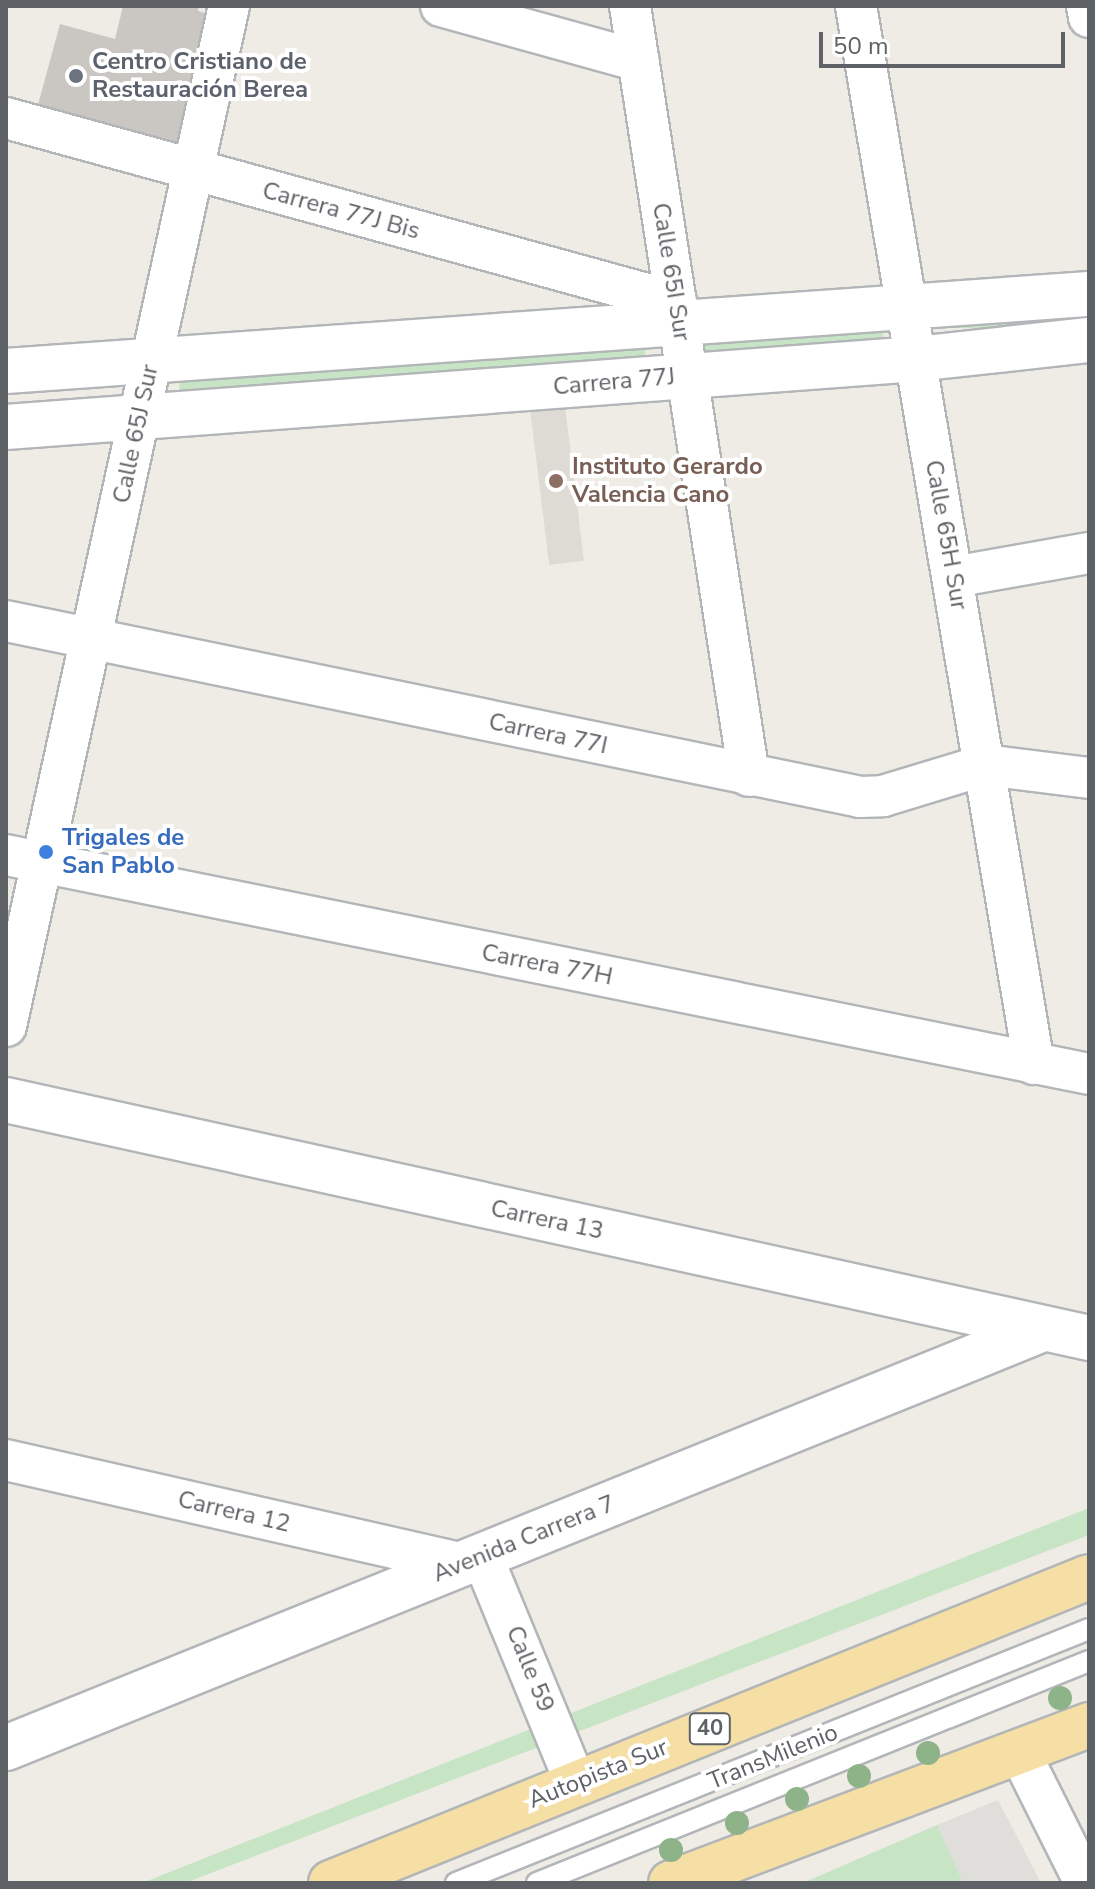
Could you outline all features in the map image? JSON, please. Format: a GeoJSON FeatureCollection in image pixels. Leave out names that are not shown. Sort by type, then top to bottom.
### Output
{"type":"FeatureCollection","features":[{"type":"Feature","properties":{"kind":"highway","name":"Autopista Sur"},"geometry":{"type":"LineString","coordinates":[[331,1883],[1089,1577]]}},
{"type":"Feature","properties":{"kind":"highway"},"geometry":{"type":"LineString","coordinates":[[671,1883],[1089,1725]]}},
{"type":"Feature","properties":{"kind":"street","name":"Calle 65J Sur"},"geometry":{"type":"LineString","coordinates":[[6,1026],[24,859],[90,641],[229,6]]}},
{"type":"Feature","properties":{"kind":"street"},"geometry":{"type":"LineString","coordinates":[[441,6],[639,61]]}},
{"type":"Feature","properties":{"kind":"street","name":"Calle 65I Sur"},"geometry":{"type":"LineString","coordinates":[[630,6],[749,776]]}},
{"type":"Feature","properties":{"kind":"street","name":"Calle 65H Sur"},"geometry":{"type":"LineString","coordinates":[[856,6],[1034,1064]]}},
{"type":"Feature","properties":{"kind":"street"},"geometry":{"type":"LineString","coordinates":[[1087,6],[1089,17]]}},
{"type":"Feature","properties":{"kind":"street","name":"Carrera 77J Bis"},"geometry":{"type":"LineString","coordinates":[[6,118],[677,312]]}},
{"type":"Feature","properties":{"kind":"street"},"geometry":{"type":"LineString","coordinates":[[6,371],[152,362],[677,312],[908,306],[1089,294]]}},
{"type":"Feature","properties":{"kind":"street","name":"Carrera 77J"},"geometry":{"type":"LineString","coordinates":[[139,420],[916,359],[1089,340]]}},
{"type":"Feature","properties":{"kind":"street"},"geometry":{"type":"LineString","coordinates":[[6,353],[58,368]]}},
{"type":"Feature","properties":{"kind":"street"},"geometry":{"type":"LineString","coordinates":[[6,427],[139,420]]}},
{"type":"Feature","properties":{"kind":"street"},"geometry":{"type":"LineString","coordinates":[[953,577],[1089,553]]}},
{"type":"Feature","properties":{"kind":"street","name":"Carrera 77I"},"geometry":{"type":"LineString","coordinates":[[6,621],[90,641],[860,797],[883,796],[985,765],[1089,778]]}},
{"type":"Feature","properties":{"kind":"street","name":"Carrera 77H"},"geometry":{"type":"LineString","coordinates":[[24,859],[1089,1074]]}},
{"type":"Feature","properties":{"kind":"street","name":"Carrera 13"},"geometry":{"type":"LineString","coordinates":[[6,1100],[1089,1338]]}},
{"type":"Feature","properties":{"kind":"street","name":"Avenida Carrera 7"},"geometry":{"type":"LineString","coordinates":[[6,1748],[1043,1329]]}},
{"type":"Feature","properties":{"kind":"street","name":"Carrera 12"},"geometry":{"type":"LineString","coordinates":[[6,1460],[473,1560]]}},
{"type":"Feature","properties":{"kind":"street","name":"Calle 59"},"geometry":{"type":"LineString","coordinates":[[473,1560],[576,1784]]}},
{"type":"Feature","properties":{"kind":"street"},"geometry":{"type":"LineString","coordinates":[[1019,1751],[1085,1883]]}},
{"type":"Feature","properties":{"kind":"lane","name":"TransMilenio"},"geometry":{"type":"LineString","coordinates":[[456,1883],[1089,1629]]}},
{"type":"Feature","properties":{"kind":"lane","name":"TransMilenio"},"geometry":{"type":"LineString","coordinates":[[537,1883],[1089,1661]]}},
{"type":"Feature","properties":{"kind":"shaded area","name":"Instituto Gerardo Valencia Cano"},"geometry":{"type":"Polygon","coordinates":[[[564,398],[584,561],[549,565],[529,402],[564,398]]]}},
{"type":"Feature","properties":{"kind":"shaded area"},"geometry":{"type":"Polygon","coordinates":[[[998,1800],[1041,1883],[803,1883],[937,1825],[998,1800]]]}},
{"type":"Feature","properties":{"kind":"green space"},"geometry":{"type":"Polygon","coordinates":[[[941,302],[1089,302],[1089,328],[941,328],[941,302]]]}},
{"type":"Feature","properties":{"kind":"green space"},"geometry":{"type":"Polygon","coordinates":[[[882,319],[884,346],[697,359],[695,332],[882,319]]]}},
{"type":"Feature","properties":{"kind":"green space"},"geometry":{"type":"Polygon","coordinates":[[[644,337],[646,364],[180,397],[178,370],[644,337]]]}},
{"type":"Feature","properties":{"kind":"green space"},"geometry":{"type":"Polygon","coordinates":[[[1089,1508],[1089,1535],[185,1883],[142,1883],[1089,1508]]]}},
{"type":"Feature","properties":{"kind":"green space"},"geometry":{"type":"Polygon","coordinates":[[[937,1825],[963,1883],[803,1883],[937,1825]]]}},
{"type":"Feature","properties":{"kind":"building"},"geometry":{"type":"Polygon","coordinates":[[[123,6],[199,6],[198,11],[216,16],[184,152],[36,112],[60,24],[115,39],[123,6]]]}},
{"type":"Feature","properties":{"kind":"place","name":"Centro Cristiano de Restauración Berea"},"geometry":{"type":"Point","coordinates":[76,76]}},
{"type":"Feature","properties":{"kind":"place","name":"Instituto Gerardo Valencia Cano"},"geometry":{"type":"Point","coordinates":[556,481]}},
{"type":"Feature","properties":{"kind":"place","name":"Trigales de San Pablo"},"geometry":{"type":"Point","coordinates":[46,852]}}]}
